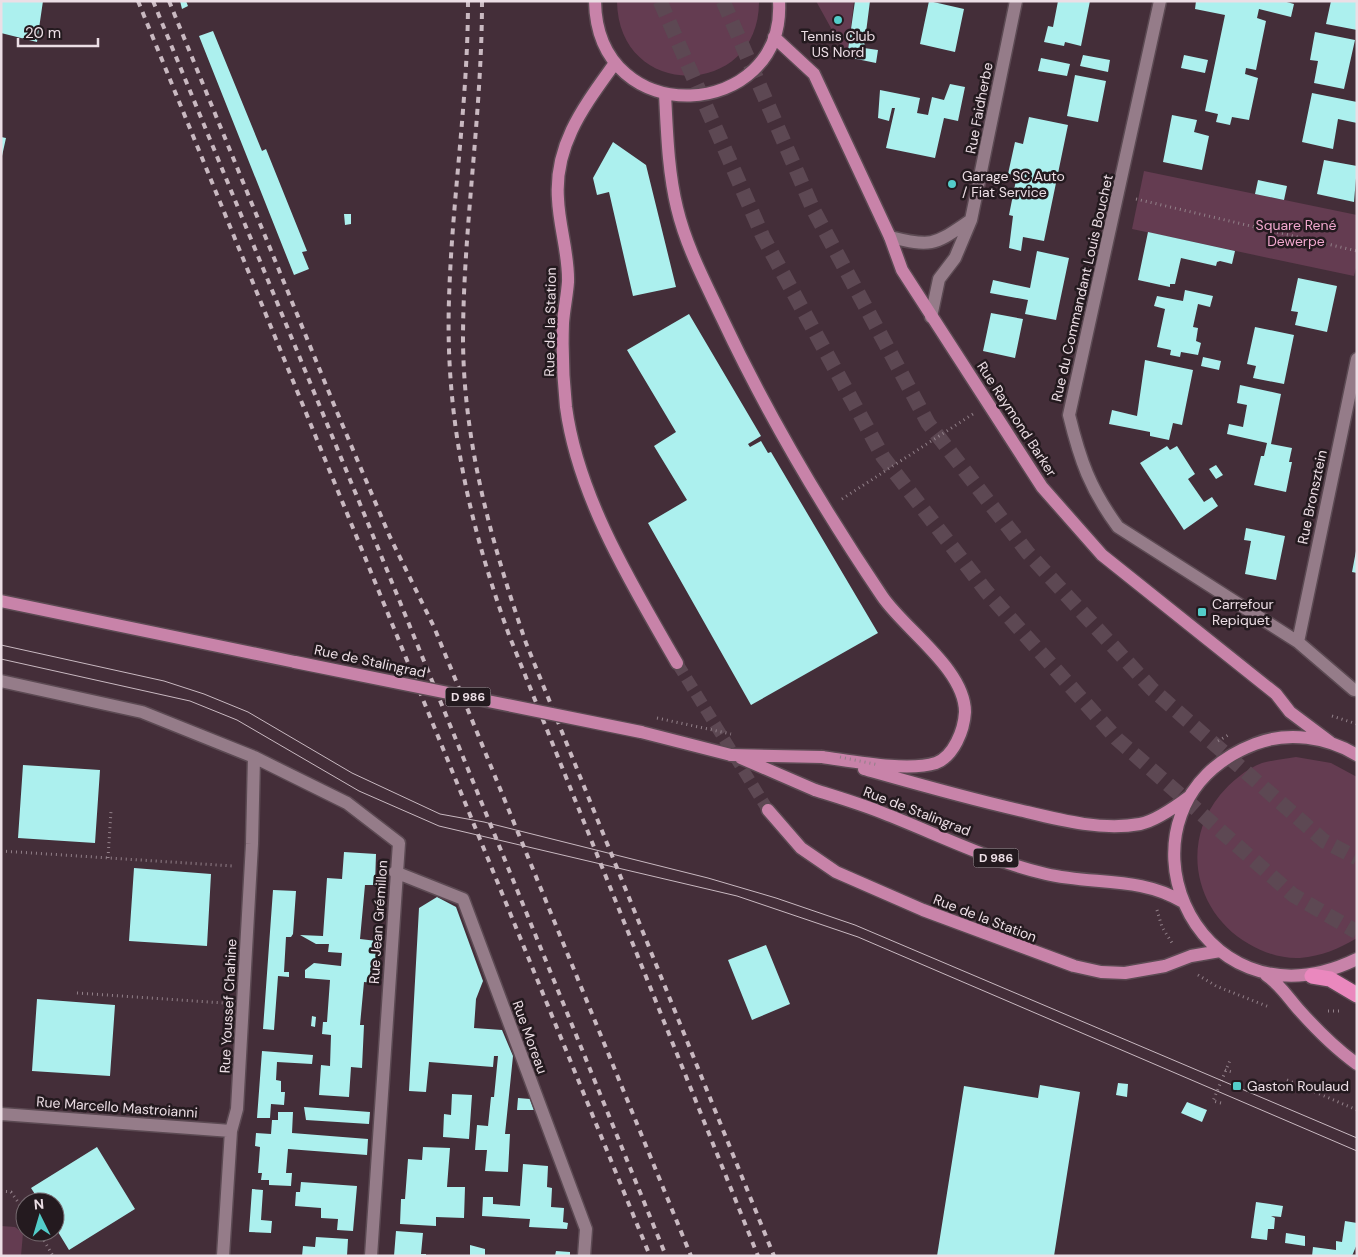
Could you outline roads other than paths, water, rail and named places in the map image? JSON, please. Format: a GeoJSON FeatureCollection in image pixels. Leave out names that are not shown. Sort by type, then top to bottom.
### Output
{"type":"FeatureCollection","features":[{"type":"Feature","properties":{"kind":"highway"},"geometry":{"type":"LineString","coordinates":[[1312,976],[1330,980],[1357,995]]}},
{"type":"Feature","properties":{"kind":"main road"},"geometry":{"type":"LineString","coordinates":[[595,1],[596,18],[602,42],[615,63],[638,83],[665,94],[687,97],[709,94],[730,86],[749,74],[764,57],[774,37],[780,12],[779,1]]}},
{"type":"Feature","properties":{"kind":"main road","name":"Rue Raymond Barker"},"geometry":{"type":"LineString","coordinates":[[774,37],[814,74],[890,237],[902,270],[931,318],[990,403],[1042,487],[1102,555],[1276,694],[1290,712],[1330,742]]}},
{"type":"Feature","properties":{"kind":"main road","name":"Rue de la Station"},"geometry":{"type":"LineString","coordinates":[[615,63],[581,111],[559,162],[558,198],[568,280],[563,324],[566,398],[572,436],[599,515],[638,596],[677,663]]}},
{"type":"Feature","properties":{"kind":"main road"},"geometry":{"type":"LineString","coordinates":[[665,94],[669,164],[677,208],[692,255],[745,368],[803,471],[884,598],[945,667],[963,700],[963,724],[956,745],[938,762],[925,765],[886,765],[822,757]]}},
{"type":"Feature","properties":{"kind":"main road","name":"Rue de Stalingrad"},"geometry":{"type":"LineString","coordinates":[[1,601],[641,732],[731,755],[815,790],[880,812],[1014,865],[1048,875],[1140,884],[1171,895],[1183,902]]}},
{"type":"Feature","properties":{"kind":"main road"},"geometry":{"type":"LineString","coordinates":[[1353,750],[1330,742],[1308,738],[1285,737],[1262,741],[1241,749],[1222,761],[1205,776],[1183,811],[1174,847],[1174,866],[1183,902],[1198,929],[1220,952],[1233,960],[1262,972],[1296,977],[1312,976],[1336,970],[1357,959]]}},
{"type":"Feature","properties":{"kind":"main road","name":"Rue de Stalingrad"},"geometry":{"type":"LineString","coordinates":[[731,755],[822,757],[981,802],[1066,821],[1103,825],[1141,824],[1174,808],[1192,794]]}},
{"type":"Feature","properties":{"kind":"main road","name":"Rue de la Station"},"geometry":{"type":"LineString","coordinates":[[768,810],[801,848],[836,872],[923,910],[1074,966],[1101,972],[1125,973],[1165,966],[1199,954],[1220,952]]}},
{"type":"Feature","properties":{"kind":"main road"},"geometry":{"type":"LineString","coordinates":[[1262,972],[1274,981],[1299,1010],[1341,1052],[1357,1064]]}},
{"type":"Feature","properties":{"kind":"street","name":"Rue Faidherbe"},"geometry":{"type":"LineString","coordinates":[[931,318],[939,279],[955,258],[971,220],[1016,1]]}},
{"type":"Feature","properties":{"kind":"street","name":"Rue du Commandant Louis Bouchet"},"geometry":{"type":"LineString","coordinates":[[1160,1],[1119,195],[1069,415],[1079,458],[1099,500],[1118,527],[1298,642],[1354,690]]}},
{"type":"Feature","properties":{"kind":"street"},"geometry":{"type":"LineString","coordinates":[[890,237],[919,245],[932,243],[944,238],[971,220]]}},
{"type":"Feature","properties":{"kind":"street","name":"Rue Bronsztein"},"geometry":{"type":"LineString","coordinates":[[1298,642],[1357,359]]}},
{"type":"Feature","properties":{"kind":"street","name":"Rue Jean Grémillon"},"geometry":{"type":"LineString","coordinates":[[1,681],[142,712],[254,756],[347,804],[399,843],[395,872],[371,1256]]}},
{"type":"Feature","properties":{"kind":"street","name":"Rue Youssef Chahine"},"geometry":{"type":"LineString","coordinates":[[223,1256],[231,1131],[237,1109],[251,867],[254,756]]}},
{"type":"Feature","properties":{"kind":"street","name":"Rue Moreau"},"geometry":{"type":"LineString","coordinates":[[395,872],[463,900],[586,1229],[584,1256]]}},
{"type":"Feature","properties":{"kind":"street","name":"Rue Marcello Mastroianni"},"geometry":{"type":"LineString","coordinates":[[1,1114],[231,1131]]}},
{"type":"Feature","properties":{"kind":"tunnel"},"geometry":{"type":"LineString","coordinates":[[660,1],[763,237],[883,457],[986,591],[1117,739],[1293,895],[1357,932]]}},
{"type":"Feature","properties":{"kind":"tunnel"},"geometry":{"type":"LineString","coordinates":[[723,1],[813,209],[928,423],[1028,553],[1152,689],[1324,841],[1357,858]]}},
{"type":"Feature","properties":{"kind":"tunnel"},"geometry":{"type":"LineString","coordinates":[[677,663],[768,810]]}},
{"type":"Feature","properties":{"kind":"tram line"},"geometry":{"type":"LineString","coordinates":[[1,645],[164,681],[204,694],[248,712],[352,773],[440,814],[484,822],[708,878],[776,898],[855,925],[1357,1138]]}},
{"type":"Feature","properties":{"kind":"tram line"},"geometry":{"type":"LineString","coordinates":[[1,659],[190,701],[237,720],[359,791],[439,826],[737,896],[858,937],[1357,1151]]}},
{"type":"Feature","properties":{"kind":"railway"},"geometry":{"type":"LineString","coordinates":[[138,1],[650,1256]]}},
{"type":"Feature","properties":{"kind":"railway"},"geometry":{"type":"LineString","coordinates":[[153,1],[666,1256]]}},
{"type":"Feature","properties":{"kind":"railway"},"geometry":{"type":"LineString","coordinates":[[169,1],[337,412],[390,537],[434,627],[691,1256]]}},
{"type":"Feature","properties":{"kind":"railway"},"geometry":{"type":"LineString","coordinates":[[468,1],[463,113],[453,224],[449,343],[451,386],[456,428],[462,470],[471,511],[509,635],[758,1256]]}},
{"type":"Feature","properties":{"kind":"railway"},"geometry":{"type":"LineString","coordinates":[[482,1],[479,86],[466,256],[463,341],[468,419],[482,494],[491,532],[526,643],[774,1256]]}},
{"type":"Feature","properties":{"kind":"place","name":"Tennis Club US Nord"},"geometry":{"type":"Point","coordinates":[838,20]}},
{"type":"Feature","properties":{"kind":"place","name":"Garage SC Auto / Fiat Service"},"geometry":{"type":"Point","coordinates":[952,184]}},
{"type":"Feature","properties":{"kind":"place","name":"Carrefour Repiquet"},"geometry":{"type":"Point","coordinates":[1202,612]}},
{"type":"Feature","properties":{"kind":"place","name":"Gaston Roulaud"},"geometry":{"type":"Point","coordinates":[1237,1086]}},
{"type":"Feature","properties":{"kind":"park label","name":"Square René Dewerpe"},"geometry":{"type":"Point","coordinates":[1296,234]}}]}
